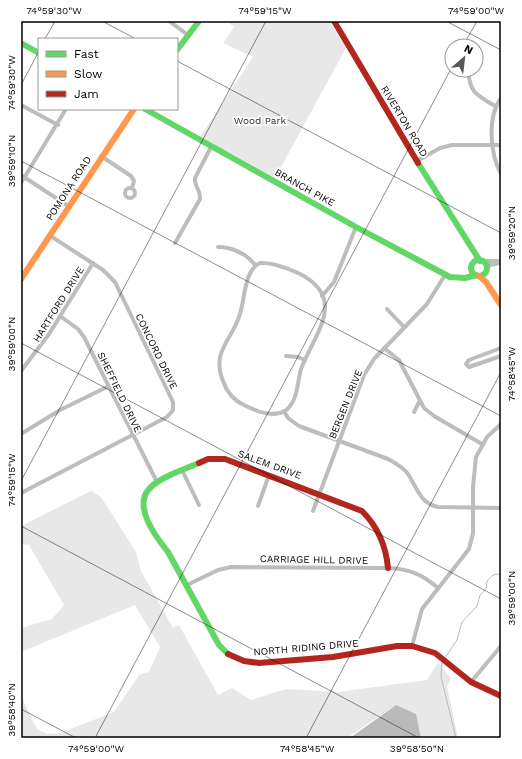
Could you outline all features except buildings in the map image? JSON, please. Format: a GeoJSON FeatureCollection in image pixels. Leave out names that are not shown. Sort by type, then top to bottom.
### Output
{"type":"FeatureCollection","features":[{"type":"Feature","properties":{"kind":"street"},"geometry":{"type":"LineString","coordinates":[[170,21],[188,35]]}},
{"type":"Feature","properties":{"kind":"street"},"geometry":{"type":"LineString","coordinates":[[178,49],[199,21]]}},
{"type":"Feature","properties":{"kind":"street","name":"RIVERTON ROAD"},"geometry":{"type":"LineString","coordinates":[[334,21],[459,231],[472,256],[472,266]]}},
{"type":"Feature","properties":{"kind":"street"},"geometry":{"type":"LineString","coordinates":[[21,43],[38,52]]}},
{"type":"Feature","properties":{"kind":"street"},"geometry":{"type":"LineString","coordinates":[[469,78],[472,92],[495,106]]}},
{"type":"Feature","properties":{"kind":"street"},"geometry":{"type":"LineString","coordinates":[[501,98],[495,106],[493,118],[493,154],[501,174]]}},
{"type":"Feature","properties":{"kind":"street"},"geometry":{"type":"LineString","coordinates":[[21,105],[58,125]]}},
{"type":"Feature","properties":{"kind":"street"},"geometry":{"type":"LineString","coordinates":[[21,183],[23,176],[58,125],[66,110]]}},
{"type":"Feature","properties":{"kind":"street","name":"POMONA ROAD"},"geometry":{"type":"LineString","coordinates":[[21,279],[101,156],[133,110]]}},
{"type":"Feature","properties":{"kind":"street","name":"BRANCH PIKE"},"geometry":{"type":"LineString","coordinates":[[147,110],[211,147],[445,275],[458,278],[477,276]]}},
{"type":"Feature","properties":{"kind":"street"},"geometry":{"type":"LineString","coordinates":[[417,161],[440,148],[452,145],[501,145]]}},
{"type":"Feature","properties":{"kind":"street"},"geometry":{"type":"LineString","coordinates":[[175,243],[200,199],[200,193],[194,183],[195,178],[211,147]]}},
{"type":"Feature","properties":{"kind":"street"},"geometry":{"type":"LineString","coordinates":[[101,156],[131,176],[134,181],[132,188]]}},
{"type":"Feature","properties":{"kind":"street"},"geometry":{"type":"LineString","coordinates":[[23,176],[68,206]]}},
{"type":"Feature","properties":{"kind":"street"},"geometry":{"type":"LineString","coordinates":[[322,296],[334,282],[356,227]]}},
{"type":"Feature","properties":{"kind":"street","name":"RIVERTON ROAD"},"geometry":{"type":"LineString","coordinates":[[459,231],[481,261]]}},
{"type":"Feature","properties":{"kind":"street","name":"CONCORD DRIVE"},"geometry":{"type":"LineString","coordinates":[[21,493],[167,417],[172,410],[173,402],[115,282],[104,270],[49,235]]}},
{"type":"Feature","properties":{"kind":"street"},"geometry":{"type":"LineString","coordinates":[[218,247],[225,247],[238,252],[252,261],[255,265]]}},
{"type":"Feature","properties":{"kind":"street"},"geometry":{"type":"LineString","coordinates":[[458,278],[472,266],[481,261],[501,262]]}},
{"type":"Feature","properties":{"kind":"street"},"geometry":{"type":"LineString","coordinates":[[481,261],[486,269],[487,277],[501,300]]}},
{"type":"Feature","properties":{"kind":"street"},"geometry":{"type":"LineString","coordinates":[[477,276],[483,275],[490,265],[501,262]]}},
{"type":"Feature","properties":{"kind":"street","name":"HARTFORD DRIVE"},"geometry":{"type":"LineString","coordinates":[[21,371],[34,356],[93,263]]}},
{"type":"Feature","properties":{"kind":"street"},"geometry":{"type":"LineString","coordinates":[[268,263],[296,272],[309,280],[322,296],[324,308],[324,321],[305,360],[293,402],[284,411],[277,414],[268,414],[238,402],[228,393],[218,370],[220,354],[238,321],[250,273],[255,265],[268,263]]}},
{"type":"Feature","properties":{"kind":"street"},"geometry":{"type":"LineString","coordinates":[[472,266],[472,272],[486,282],[501,305]]}},
{"type":"Feature","properties":{"kind":"street","name":"BERGEN DRIVE"},"geometry":{"type":"LineString","coordinates":[[313,511],[364,375],[374,359],[427,304],[445,275]]}},
{"type":"Feature","properties":{"kind":"street"},"geometry":{"type":"LineString","coordinates":[[387,309],[404,327]]}},
{"type":"Feature","properties":{"kind":"street","name":"SHEFFIELD DRIVE"},"geometry":{"type":"LineString","coordinates":[[60,316],[78,329],[84,337],[157,482]]}},
{"type":"Feature","properties":{"kind":"street"},"geometry":{"type":"LineString","coordinates":[[384,348],[399,360],[420,402],[434,416],[482,444]]}},
{"type":"Feature","properties":{"kind":"street"},"geometry":{"type":"LineString","coordinates":[[501,348],[469,360],[466,364],[469,367],[501,356]]}},
{"type":"Feature","properties":{"kind":"street"},"geometry":{"type":"LineString","coordinates":[[286,356],[298,357],[305,360]]}},
{"type":"Feature","properties":{"kind":"street"},"geometry":{"type":"LineString","coordinates":[[21,434],[60,410],[108,386]]}},
{"type":"Feature","properties":{"kind":"street"},"geometry":{"type":"LineString","coordinates":[[414,412],[420,402]]}},
{"type":"Feature","properties":{"kind":"street"},"geometry":{"type":"LineString","coordinates":[[284,411],[294,424],[388,459],[399,465],[407,473],[423,500],[429,505],[473,509],[501,508]]}},
{"type":"Feature","properties":{"kind":"street"},"geometry":{"type":"LineString","coordinates":[[412,646],[422,609],[469,549],[473,533],[474,470],[476,457],[482,444],[491,432],[501,424]]}},
{"type":"Feature","properties":{"kind":"street","name":"SALEM DRIVE"},"geometry":{"type":"LineString","coordinates":[[150,523],[143,509],[142,498],[148,489],[157,482],[203,460],[216,457],[234,461],[355,507],[368,516],[385,551],[388,568]]}},
{"type":"Feature","properties":{"kind":"street"},"geometry":{"type":"LineString","coordinates":[[182,470],[199,505]]}},
{"type":"Feature","properties":{"kind":"street"},"geometry":{"type":"LineString","coordinates":[[258,506],[269,475]]}},
{"type":"Feature","properties":{"kind":"street","name":"NORTH RIDING DRIVE"},"geometry":{"type":"LineString","coordinates":[[150,523],[158,539],[168,552],[188,585],[220,646],[228,654],[244,661],[259,663],[333,657],[397,646],[412,646],[435,653],[471,682],[482,689],[501,696]]}},
{"type":"Feature","properties":{"kind":"street","name":"CARRIAGE HILL DRIVE"},"geometry":{"type":"LineString","coordinates":[[188,585],[218,570],[238,566],[402,568],[418,573],[438,588]]}},
{"type":"Feature","properties":{"kind":"street"},"geometry":{"type":"LineString","coordinates":[[471,682],[501,646]]}},
{"type":"Feature","properties":{"kind":"green space","name":"Wood Park"},"geometry":{"type":"Polygon","coordinates":[[[227,21],[329,21],[346,48],[275,178],[200,137],[253,57],[223,43],[234,27],[227,21]]]}},
{"type":"Feature","properties":{"kind":"green space"},"geometry":{"type":"Polygon","coordinates":[[[91,491],[101,497],[136,552],[141,571],[173,628],[179,625],[218,695],[232,688],[251,700],[286,689],[338,692],[427,680],[438,662],[451,679],[447,686],[458,738],[421,738],[416,720],[396,705],[347,738],[21,738],[21,696],[37,729],[47,734],[60,733],[114,712],[139,675],[149,672],[160,647],[135,605],[21,652],[21,628],[52,619],[64,605],[29,545],[21,544],[21,526],[91,491]]]}},
{"type":"Feature","properties":{"kind":"shaded area"},"geometry":{"type":"Polygon","coordinates":[[[396,705],[416,714],[421,738],[350,738],[396,705]]]}},
{"type":"Feature","properties":{"kind":"waterway"},"geometry":{"type":"LineString","coordinates":[[445,658],[457,640],[462,622],[477,606],[480,595],[486,589],[487,581],[493,575],[501,575]]}},
{"type":"Feature","properties":{"kind":"waterway"},"geometry":{"type":"LineString","coordinates":[[442,663],[441,677],[456,738]]}},
{"type":"Feature","properties":{"kind":"traffic: fast"},"geometry":{"type":"LineString","coordinates":[[178,49],[199,21]]}},
{"type":"Feature","properties":{"kind":"traffic: fast"},"geometry":{"type":"LineString","coordinates":[[21,43],[38,52]]}},
{"type":"Feature","properties":{"kind":"traffic: fast"},"geometry":{"type":"LineString","coordinates":[[147,110],[356,227],[450,277],[465,278],[476,275]]}},
{"type":"Feature","properties":{"kind":"traffic: fast"},"geometry":{"type":"LineString","coordinates":[[418,163],[480,261]]}},
{"type":"Feature","properties":{"kind":"traffic: fast"},"geometry":{"type":"LineString","coordinates":[[479,260],[486,265],[487,268],[482,275],[479,276],[472,271],[471,268],[476,261],[479,260]]}},
{"type":"Feature","properties":{"kind":"traffic: fast"},"geometry":{"type":"LineString","coordinates":[[199,463],[172,474],[153,485],[145,496],[145,513],[152,530],[168,552],[219,645],[228,654]]}},
{"type":"Feature","properties":{"kind":"traffic: slow"},"geometry":{"type":"LineString","coordinates":[[21,279],[133,110]]}},
{"type":"Feature","properties":{"kind":"traffic: slow"},"geometry":{"type":"LineString","coordinates":[[479,276],[486,282],[501,305]]}},
{"type":"Feature","properties":{"kind":"traffic: jam"},"geometry":{"type":"LineString","coordinates":[[334,21],[418,163]]}},
{"type":"Feature","properties":{"kind":"traffic: jam"},"geometry":{"type":"LineString","coordinates":[[199,463],[208,459],[225,459],[362,511],[377,530],[383,545],[388,568]]}},
{"type":"Feature","properties":{"kind":"traffic: jam"},"geometry":{"type":"LineString","coordinates":[[228,654],[244,661],[259,663],[333,657],[397,646],[412,646],[435,653],[471,682],[501,696]]}}]}
